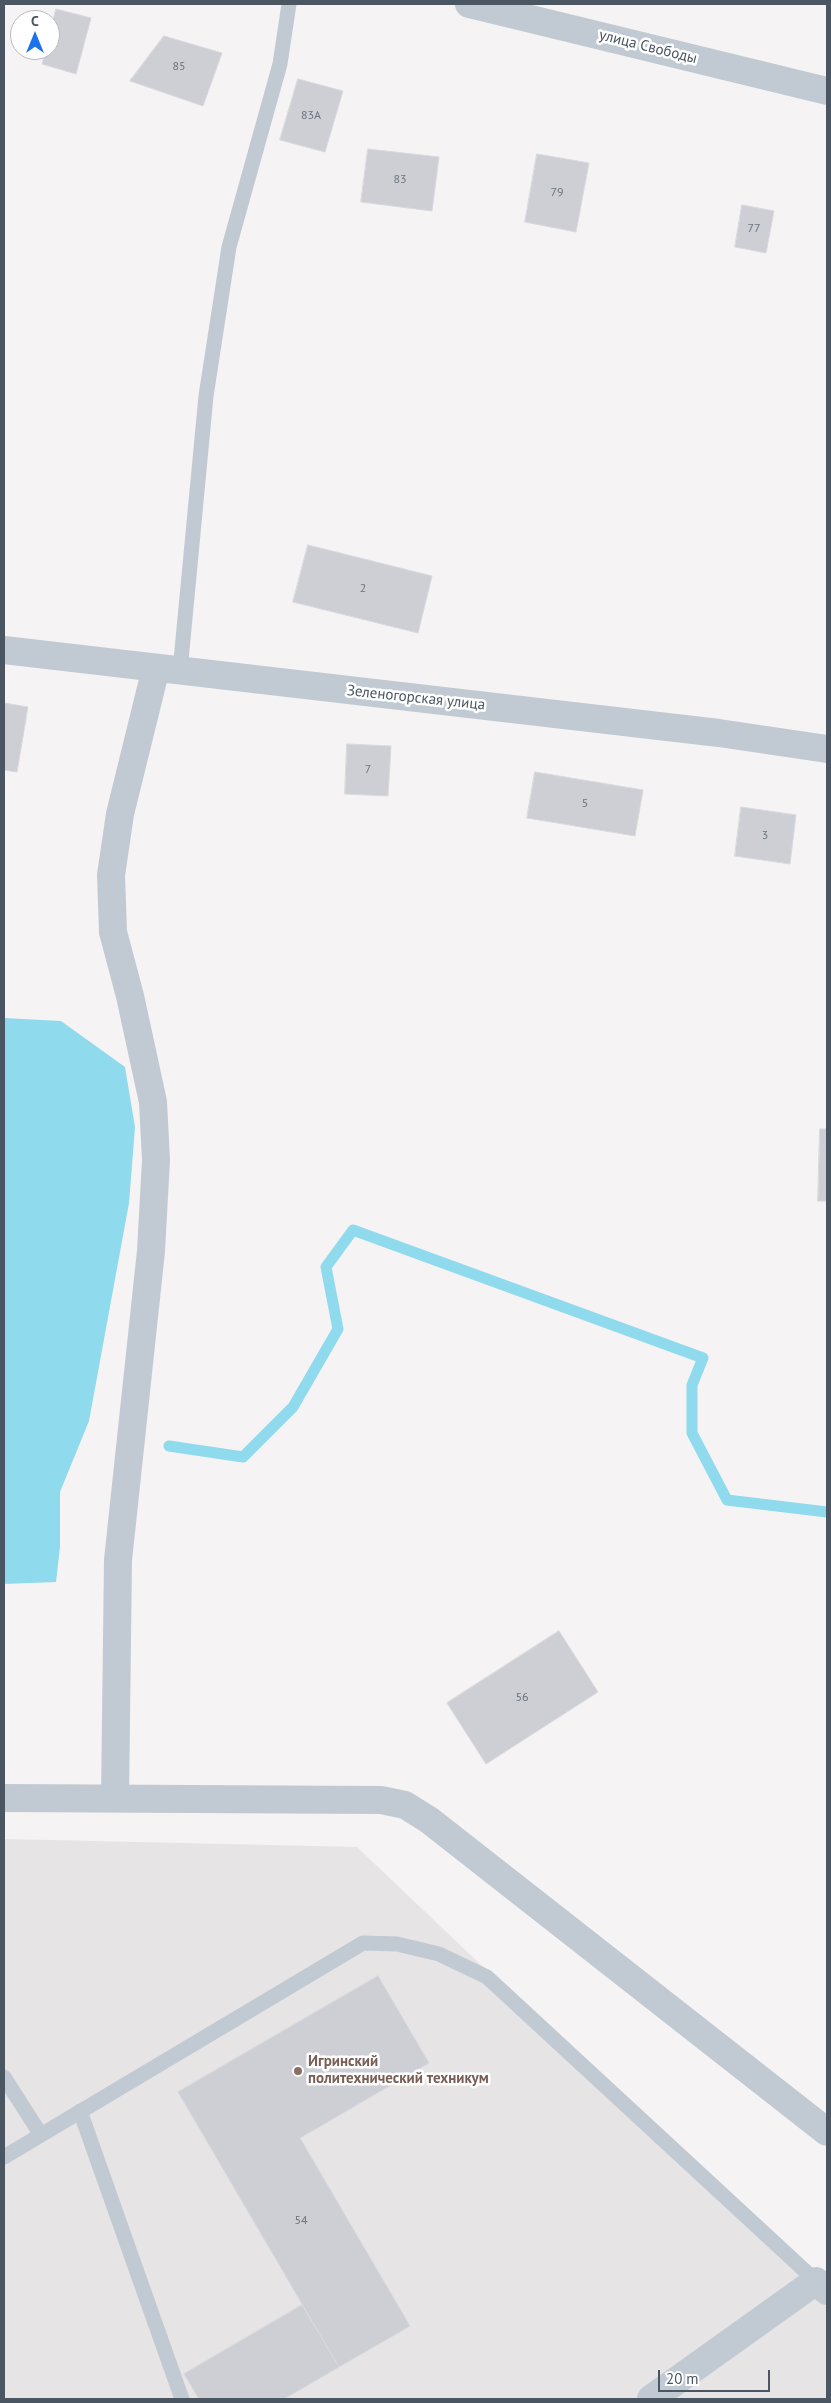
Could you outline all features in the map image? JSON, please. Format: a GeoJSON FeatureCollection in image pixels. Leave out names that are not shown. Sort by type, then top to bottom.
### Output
{"type":"FeatureCollection","features":[{"type":"Feature","properties":{"kind":"street","name":"улица Свободы"},"geometry":{"type":"LineString","coordinates":[[469,4],[827,91]]}},
{"type":"Feature","properties":{"kind":"street","name":"Зеленогорская улица"},"geometry":{"type":"LineString","coordinates":[[4,650],[720,732],[827,749]]}},
{"type":"Feature","properties":{"kind":"street"},"geometry":{"type":"LineString","coordinates":[[115,1798],[118,1560],[151,1251],[156,1160],[153,1102],[130,996],[113,932],[111,875],[120,814],[168,670]]}},
{"type":"Feature","properties":{"kind":"street"},"geometry":{"type":"LineString","coordinates":[[4,1798],[382,1800],[405,1805],[429,1820],[827,2132]]}},
{"type":"Feature","properties":{"kind":"street"},"geometry":{"type":"LineString","coordinates":[[651,2399],[822,2286]]}},
{"type":"Feature","properties":{"kind":"lane"},"geometry":{"type":"LineString","coordinates":[[168,670],[229,247],[280,64],[289,4]]}},
{"type":"Feature","properties":{"kind":"lane"},"geometry":{"type":"LineString","coordinates":[[4,2157],[363,1943],[397,1944],[439,1954],[487,1977],[822,2286]]}},
{"type":"Feature","properties":{"kind":"lane"},"geometry":{"type":"LineString","coordinates":[[4,2077],[41,2135]]}},
{"type":"Feature","properties":{"kind":"lane"},"geometry":{"type":"LineString","coordinates":[[80,2111],[182,2399]]}},
{"type":"Feature","properties":{"kind":"shaded area","name":"Игринский политехнический техникум"},"geometry":{"type":"Polygon","coordinates":[[[4,1839],[357,1847],[827,2294],[827,2399],[4,2399],[4,1839]]]}},
{"type":"Feature","properties":{"kind":"water"},"geometry":{"type":"Polygon","coordinates":[[[4,1018],[61,1021],[125,1067],[135,1127],[129,1203],[89,1421],[60,1492],[60,1547],[56,1582],[4,1584],[4,1018]]]}},
{"type":"Feature","properties":{"kind":"building"},"geometry":{"type":"Polygon","coordinates":[[[60,10],[91,18],[76,74],[42,64],[43,60],[60,60],[60,10]]]}},
{"type":"Feature","properties":{"kind":"building"},"geometry":{"type":"Polygon","coordinates":[[[164,36],[222,53],[203,106],[130,81],[164,36]]]}},
{"type":"Feature","properties":{"kind":"building"},"geometry":{"type":"Polygon","coordinates":[[[298,79],[343,91],[325,152],[280,140],[298,79]]]}},
{"type":"Feature","properties":{"kind":"building"},"geometry":{"type":"Polygon","coordinates":[[[368,149],[439,157],[432,211],[361,202],[368,149]]]}},
{"type":"Feature","properties":{"kind":"building"},"geometry":{"type":"Polygon","coordinates":[[[537,154],[589,163],[576,232],[525,222],[537,154]]]}},
{"type":"Feature","properties":{"kind":"building"},"geometry":{"type":"Polygon","coordinates":[[[742,205],[774,211],[766,253],[735,247],[742,205]]]}},
{"type":"Feature","properties":{"kind":"building"},"geometry":{"type":"Polygon","coordinates":[[[308,545],[432,576],[418,633],[293,602],[308,545]]]}},
{"type":"Feature","properties":{"kind":"building"},"geometry":{"type":"Polygon","coordinates":[[[4,703],[28,707],[17,772],[4,770],[4,703]]]}},
{"type":"Feature","properties":{"kind":"building"},"geometry":{"type":"Polygon","coordinates":[[[347,744],[391,746],[388,796],[345,794],[347,744]]]}},
{"type":"Feature","properties":{"kind":"building"},"geometry":{"type":"Polygon","coordinates":[[[535,772],[643,790],[635,836],[527,818],[535,772]]]}},
{"type":"Feature","properties":{"kind":"building"},"geometry":{"type":"Polygon","coordinates":[[[741,807],[796,815],[790,864],[735,856],[741,807]]]}},
{"type":"Feature","properties":{"kind":"building"},"geometry":{"type":"Polygon","coordinates":[[[820,1129],[827,1129],[827,1201],[818,1201],[820,1129]]]}},
{"type":"Feature","properties":{"kind":"building"},"geometry":{"type":"Polygon","coordinates":[[[559,1631],[598,1692],[486,1764],[447,1703],[559,1631]]]}},
{"type":"Feature","properties":{"kind":"building"},"geometry":{"type":"Polygon","coordinates":[[[378,1976],[429,2063],[300,2138],[410,2326],[339,2367],[178,2092],[378,1976]]]}},
{"type":"Feature","properties":{"kind":"building"},"geometry":{"type":"Polygon","coordinates":[[[302,2305],[339,2367],[284,2399],[199,2399],[184,2374],[302,2305]]]}},
{"type":"Feature","properties":{"kind":"waterway"},"geometry":{"type":"LineString","coordinates":[[169,1446],[243,1457],[293,1407],[338,1329],[326,1267],[353,1230],[703,1358],[692,1385],[692,1433],[727,1500],[827,1512]]}},
{"type":"Feature","properties":{"kind":"place","name":"Игринский политехнический техникум"},"geometry":{"type":"Point","coordinates":[298,2071]}}]}
